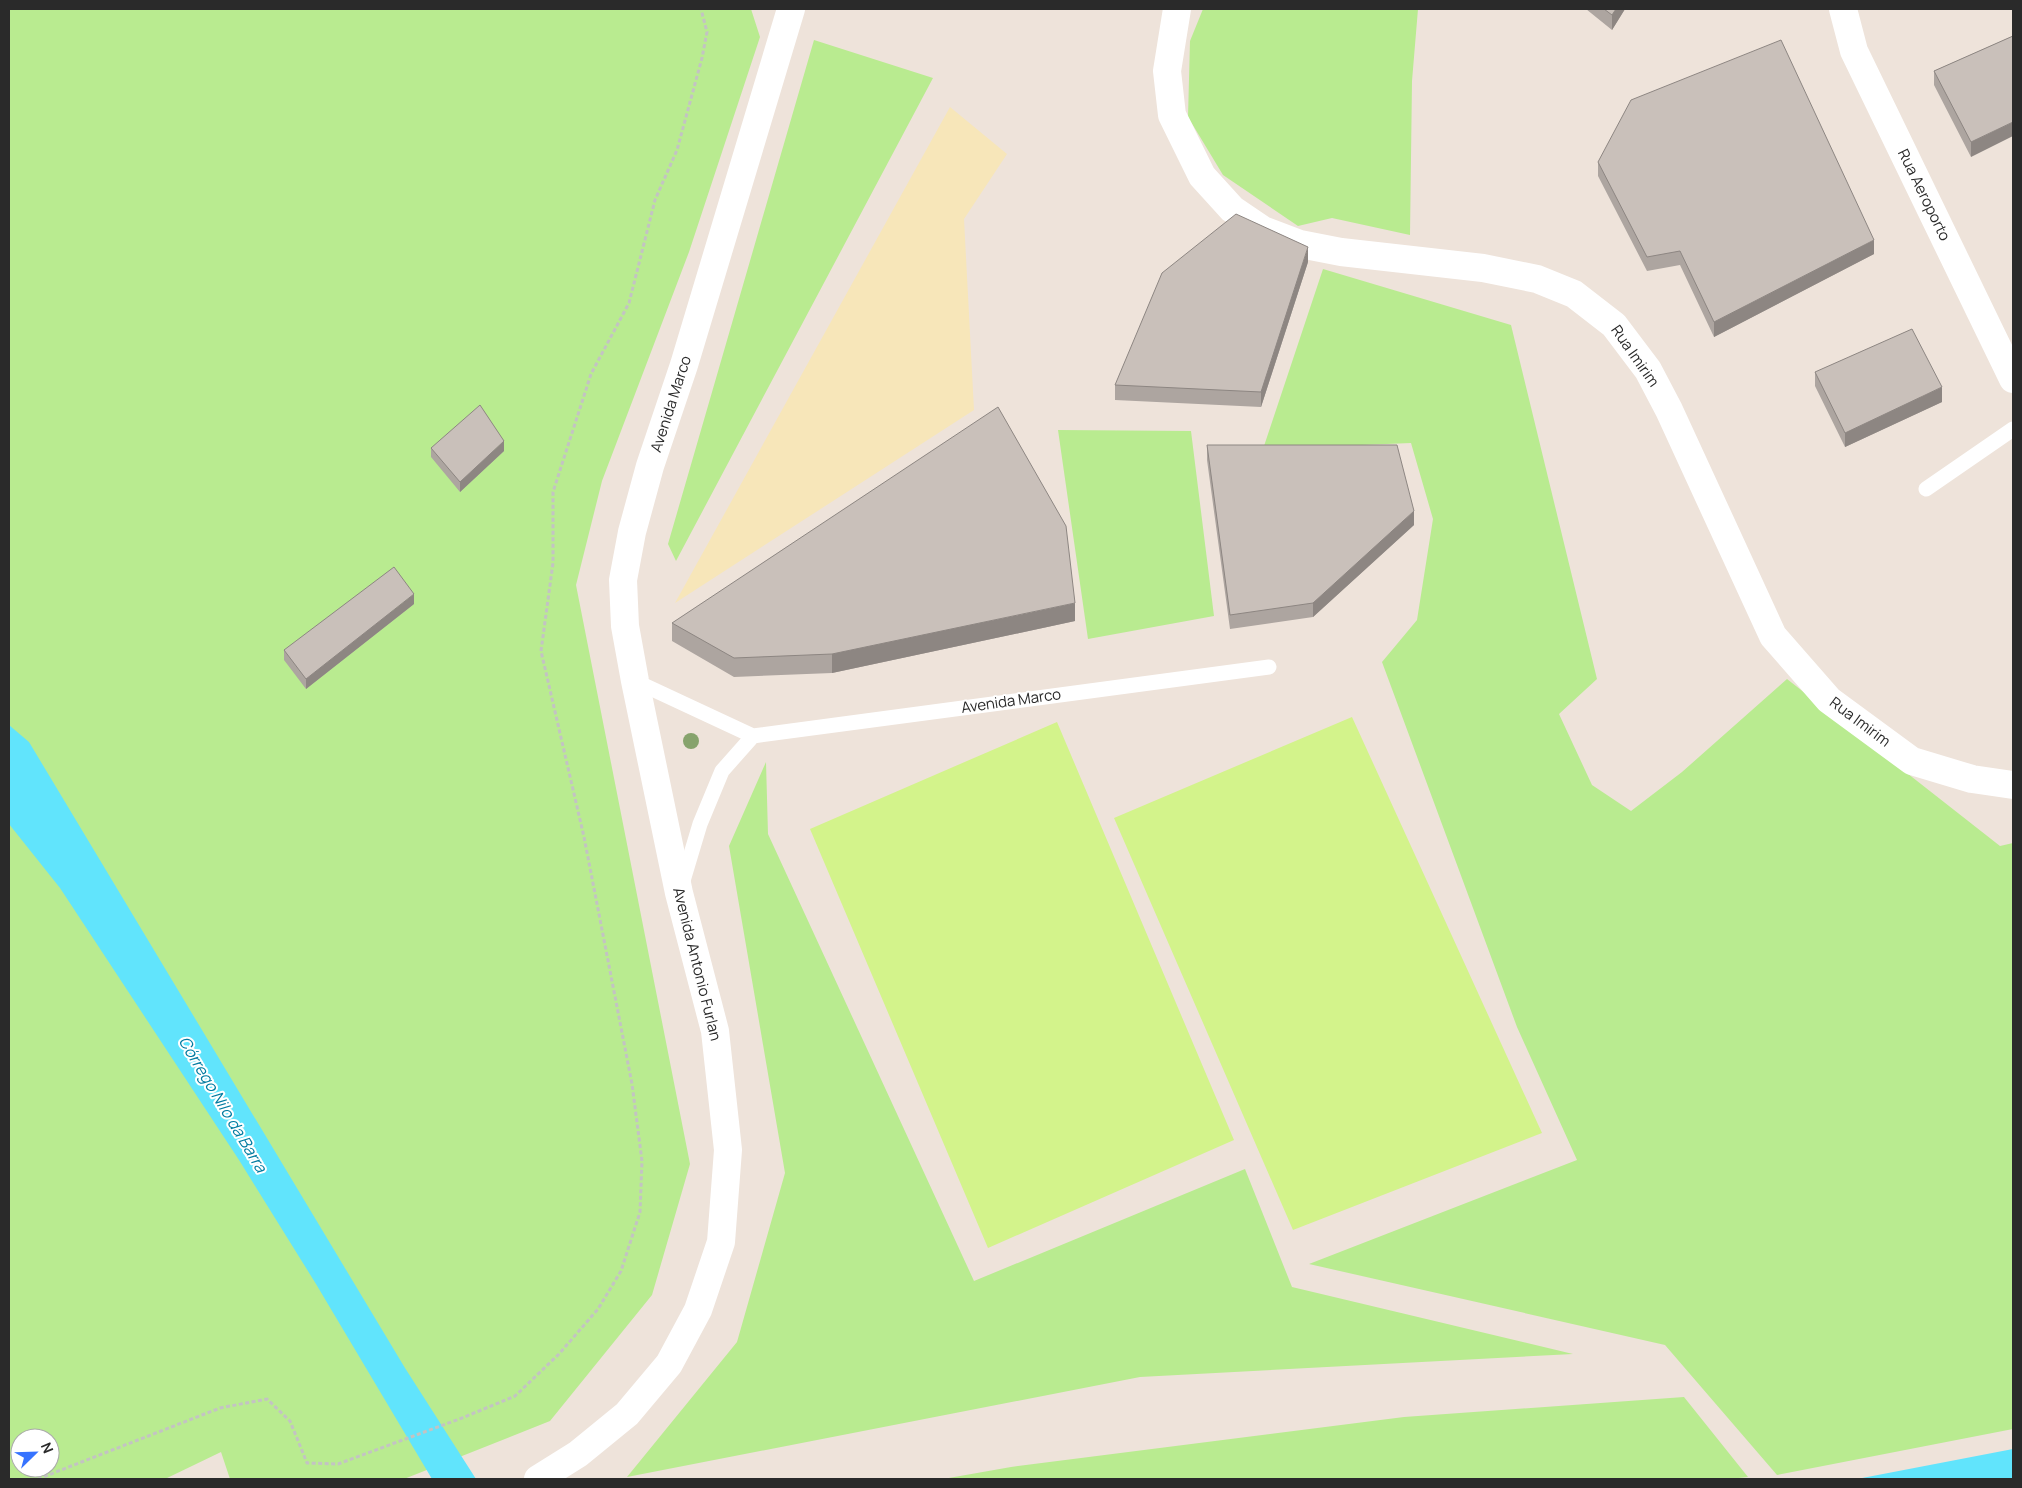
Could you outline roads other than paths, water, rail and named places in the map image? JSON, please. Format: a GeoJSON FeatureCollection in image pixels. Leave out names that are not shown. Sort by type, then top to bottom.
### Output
{"type":"FeatureCollection","features":[{"type":"Feature","properties":{"kind":"street","name":"Avenida Marco"},"geometry":{"type":"LineString","coordinates":[[635,680],[625,626],[623,580],[632,532],[791,9]]}},
{"type":"Feature","properties":{"kind":"street","name":"Rua Imirim"},"geometry":{"type":"LineString","coordinates":[[1177,9],[1167,71],[1172,115],[1202,176],[1232,209],[1263,230],[1300,244],[1342,252],[1483,268],[1537,279],[1574,294],[1614,324],[1648,370],[1669,410],[1773,636],[1829,700],[1912,761],[1972,779],[2013,784]]}},
{"type":"Feature","properties":{"kind":"street","name":"Rua Aeroporto"},"geometry":{"type":"LineString","coordinates":[[1843,9],[1854,51],[2013,379]]}},
{"type":"Feature","properties":{"kind":"street","name":"Avenida Antonio Furlan"},"geometry":{"type":"LineString","coordinates":[[538,1479],[578,1454],[627,1414],[669,1364],[698,1310],[721,1242],[728,1150],[715,1031],[680,893],[635,680]]}},
{"type":"Feature","properties":{"kind":"lane"},"geometry":{"type":"LineString","coordinates":[[1926,489],[2013,429]]}},
{"type":"Feature","properties":{"kind":"lane","name":"Avenida Marco"},"geometry":{"type":"LineString","coordinates":[[753,736],[1269,667]]}},
{"type":"Feature","properties":{"kind":"lane"},"geometry":{"type":"LineString","coordinates":[[635,680],[753,736],[722,771],[700,824],[680,893]]}},
{"type":"Feature","properties":{"kind":"water","name":"Córrego Nilo da Barra"},"geometry":{"type":"Polygon","coordinates":[[[9,725],[29,742],[405,1368],[476,1479],[432,1479],[316,1284],[239,1160],[60,888],[9,824],[9,725]]]}},
{"type":"Feature","properties":{"kind":"water"},"geometry":{"type":"Polygon","coordinates":[[[2013,1449],[2013,1479],[1857,1479],[2013,1449]]]}}]}
